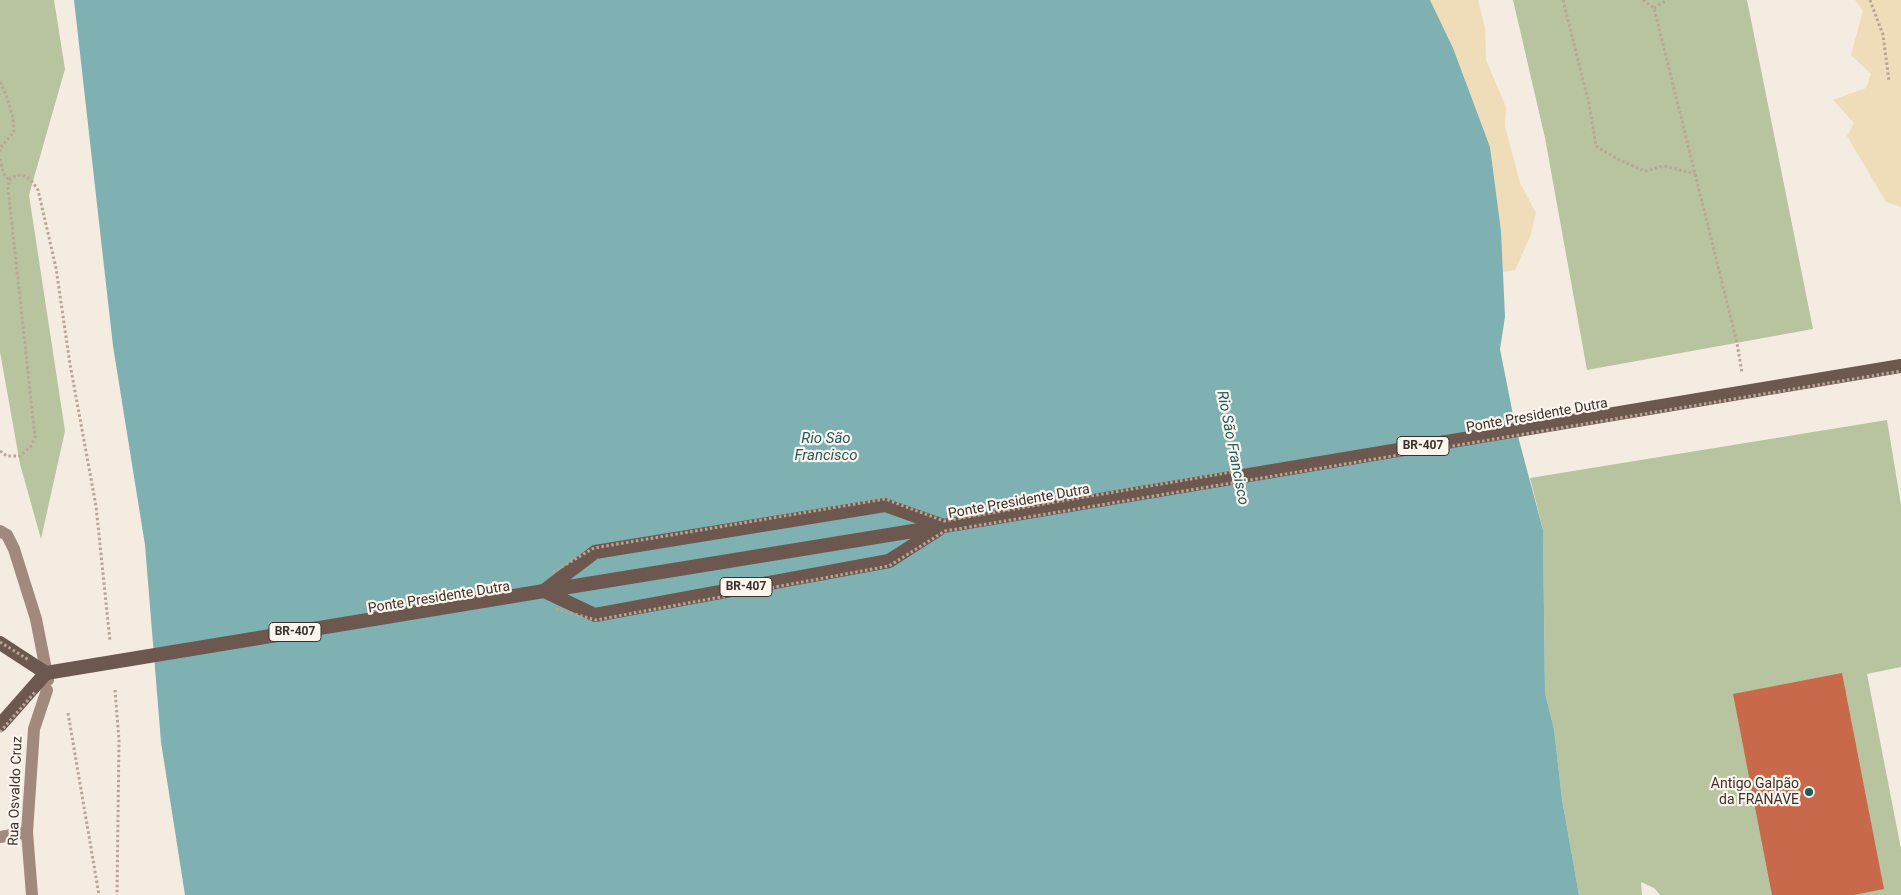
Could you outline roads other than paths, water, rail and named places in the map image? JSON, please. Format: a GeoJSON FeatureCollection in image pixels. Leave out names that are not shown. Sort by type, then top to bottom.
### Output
{"type":"FeatureCollection","features":[{"type":"Feature","properties":{"kind":"highway","name":"BR-407"},"geometry":{"type":"LineString","coordinates":[[944,526],[1901,366]]}},
{"type":"Feature","properties":{"kind":"highway","name":"Ponte Presidente Dutra"},"geometry":{"type":"LineString","coordinates":[[545,584],[595,552],[884,505],[944,526]]}},
{"type":"Feature","properties":{"kind":"highway","name":"Ponte Presidente Dutra"},"geometry":{"type":"LineString","coordinates":[[545,584],[595,615],[889,562],[944,526]]}},
{"type":"Feature","properties":{"kind":"highway","name":"Ponte Presidente Dutra"},"geometry":{"type":"LineString","coordinates":[[545,584],[944,526]]}},
{"type":"Feature","properties":{"kind":"highway","name":"BR-407"},"geometry":{"type":"LineString","coordinates":[[47,678],[545,584]]}},
{"type":"Feature","properties":{"kind":"highway"},"geometry":{"type":"LineString","coordinates":[[0,643],[47,678],[0,725]]}},
{"type":"Feature","properties":{"kind":"main road","name":"Rua Osvaldo Cruz"},"geometry":{"type":"LineString","coordinates":[[0,530],[7,535],[14,549],[36,619],[47,678],[34,729],[27,832],[32,895]]}},
{"type":"Feature","properties":{"kind":"main road"},"geometry":{"type":"LineString","coordinates":[[0,837],[27,832]]}},
{"type":"Feature","properties":{"kind":"water","name":"Rio São Francisco"},"geometry":{"type":"Polygon","coordinates":[[[74,0],[1430,0],[1453,48],[1490,147],[1501,231],[1505,317],[1500,349],[1515,425],[1543,530],[1545,693],[1554,729],[1562,799],[1579,895],[185,895],[161,742],[145,545],[113,346],[74,0]]]}},
{"type":"Feature","properties":{"kind":"place","name":"Antigo Galpão da FRANAVE"},"geometry":{"type":"Point","coordinates":[1809,792]}}]}
